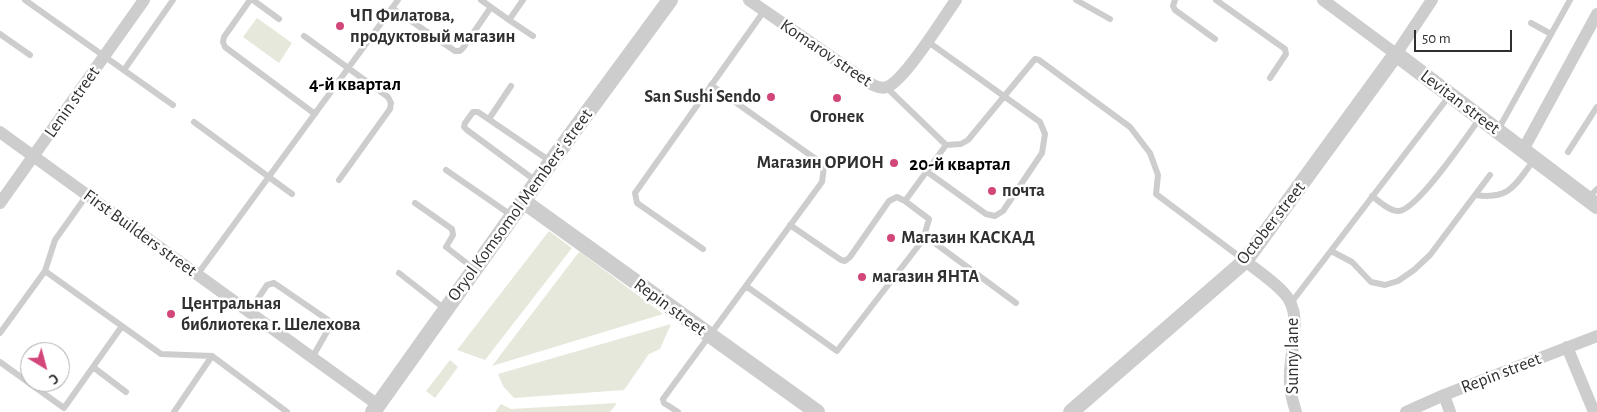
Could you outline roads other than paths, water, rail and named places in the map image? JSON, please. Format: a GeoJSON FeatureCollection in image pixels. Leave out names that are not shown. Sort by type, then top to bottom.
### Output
{"type":"FeatureCollection","features":[{"type":"Feature","properties":{"kind":"street","name":"Komarov street"},"geometry":{"type":"LineString","coordinates":[[749,0],[878,88],[886,87],[900,77],[956,0]]}},
{"type":"Feature","properties":{"kind":"street","name":"Levitan street"},"geometry":{"type":"LineString","coordinates":[[1323,0],[1529,154],[1594,198]]}},
{"type":"Feature","properties":{"kind":"street","name":"October street"},"geometry":{"type":"LineString","coordinates":[[1071,412],[1245,261],[1396,54],[1432,0]]}},
{"type":"Feature","properties":{"kind":"street","name":"Lenin street"},"geometry":{"type":"LineString","coordinates":[[0,204],[141,1]]}},
{"type":"Feature","properties":{"kind":"street","name":"Oryol Komsomol Members' street"},"geometry":{"type":"LineString","coordinates":[[375,408],[665,1]]}},
{"type":"Feature","properties":{"kind":"street"},"geometry":{"type":"LineString","coordinates":[[1529,154],[1597,14]]}},
{"type":"Feature","properties":{"kind":"street","name":"First Builders street"},"geometry":{"type":"LineString","coordinates":[[0,132],[312,358],[375,408]]}},
{"type":"Feature","properties":{"kind":"street","name":"Repin street"},"geometry":{"type":"LineString","coordinates":[[523,201],[817,412]]}},
{"type":"Feature","properties":{"kind":"street","name":"Sunny lane"},"geometry":{"type":"LineString","coordinates":[[1245,261],[1284,293],[1294,313],[1295,328],[1290,366],[1290,384],[1296,412]]}},
{"type":"Feature","properties":{"kind":"street","name":"Repin street"},"geometry":{"type":"LineString","coordinates":[[1406,412],[1444,395],[1597,336]]}},
{"type":"Feature","properties":{"kind":"street"},"geometry":{"type":"LineString","coordinates":[[1567,347],[1594,412]]}},
{"type":"Feature","properties":{"kind":"street"},"geometry":{"type":"LineString","coordinates":[[1444,395],[1450,412]]}},
{"type":"Feature","properties":{"kind":"lane"},"geometry":{"type":"LineString","coordinates":[[25,0],[173,105]]}},
{"type":"Feature","properties":{"kind":"lane"},"geometry":{"type":"LineString","coordinates":[[124,70],[173,0]]}},
{"type":"Feature","properties":{"kind":"lane"},"geometry":{"type":"LineString","coordinates":[[279,19],[252,0],[224,37],[223,42],[225,47],[315,114]]}},
{"type":"Feature","properties":{"kind":"lane"},"geometry":{"type":"LineString","coordinates":[[197,275],[398,0]]}},
{"type":"Feature","properties":{"kind":"lane"},"geometry":{"type":"LineString","coordinates":[[481,0],[533,36]]}},
{"type":"Feature","properties":{"kind":"lane"},"geometry":{"type":"LineString","coordinates":[[509,20],[523,0]]}},
{"type":"Feature","properties":{"kind":"lane"},"geometry":{"type":"LineString","coordinates":[[1076,0],[1110,19]]}},
{"type":"Feature","properties":{"kind":"lane"},"geometry":{"type":"LineString","coordinates":[[1175,0],[1173,6],[1175,10],[1215,39]]}},
{"type":"Feature","properties":{"kind":"lane"},"geometry":{"type":"LineString","coordinates":[[1216,0],[1284,48],[1286,54],[1270,78]]}},
{"type":"Feature","properties":{"kind":"lane"},"geometry":{"type":"LineString","coordinates":[[1498,131],[1570,0]]}},
{"type":"Feature","properties":{"kind":"lane"},"geometry":{"type":"LineString","coordinates":[[392,8],[455,51],[460,51],[491,7]]}},
{"type":"Feature","properties":{"kind":"lane"},"geometry":{"type":"LineString","coordinates":[[703,250],[637,203],[635,193],[764,11]]}},
{"type":"Feature","properties":{"kind":"lane"},"geometry":{"type":"LineString","coordinates":[[1531,23],[1551,34]]}},
{"type":"Feature","properties":{"kind":"lane"},"geometry":{"type":"LineString","coordinates":[[0,34],[30,54]]}},
{"type":"Feature","properties":{"kind":"lane"},"geometry":{"type":"LineString","coordinates":[[304,36],[388,97],[391,103],[390,108],[340,180]]}},
{"type":"Feature","properties":{"kind":"lane"},"geometry":{"type":"LineString","coordinates":[[926,171],[986,214],[995,216],[1003,211],[1042,154],[1045,134],[1040,122],[927,41]]}},
{"type":"Feature","properties":{"kind":"lane"},"geometry":{"type":"LineString","coordinates":[[886,87],[946,145],[961,144],[968,140],[1032,62],[1035,59],[1039,60],[1130,127],[1150,153],[1158,175],[1156,194],[1245,261]]}},
{"type":"Feature","properties":{"kind":"lane"},"geometry":{"type":"LineString","coordinates":[[678,412],[664,402],[663,399],[822,182],[824,166],[712,85]]}},
{"type":"Feature","properties":{"kind":"lane"},"geometry":{"type":"LineString","coordinates":[[489,119],[511,86]]}},
{"type":"Feature","properties":{"kind":"lane"},"geometry":{"type":"LineString","coordinates":[[1290,304],[1451,94]]}},
{"type":"Feature","properties":{"kind":"lane"},"geometry":{"type":"LineString","coordinates":[[1568,152],[1597,108]]}},
{"type":"Feature","properties":{"kind":"lane"},"geometry":{"type":"LineString","coordinates":[[536,182],[467,130],[464,126],[465,123],[475,111],[551,162]]}},
{"type":"Feature","properties":{"kind":"lane"},"geometry":{"type":"LineString","coordinates":[[1372,196],[1397,212],[1409,207],[1426,190],[1481,117]]}},
{"type":"Feature","properties":{"kind":"lane"},"geometry":{"type":"LineString","coordinates":[[194,122],[292,194]]}},
{"type":"Feature","properties":{"kind":"lane"},"geometry":{"type":"LineString","coordinates":[[905,201],[946,145]]}},
{"type":"Feature","properties":{"kind":"lane"},"geometry":{"type":"LineString","coordinates":[[1475,196],[1492,197],[1504,194],[1516,184],[1529,154]]}},
{"type":"Feature","properties":{"kind":"lane"},"geometry":{"type":"LineString","coordinates":[[446,170],[512,216]]}},
{"type":"Feature","properties":{"kind":"lane"},"geometry":{"type":"LineString","coordinates":[[1331,251],[1352,262],[1371,282],[1385,285],[1398,281],[1414,270],[1430,255],[1490,175]]}},
{"type":"Feature","properties":{"kind":"lane"},"geometry":{"type":"LineString","coordinates":[[0,333],[45,271],[55,240],[87,195]]}},
{"type":"Feature","properties":{"kind":"lane"},"geometry":{"type":"LineString","coordinates":[[746,286],[837,351],[926,236],[925,233],[929,219],[897,197],[889,201],[850,257],[845,261],[790,225]]}},
{"type":"Feature","properties":{"kind":"lane"},"geometry":{"type":"LineString","coordinates":[[415,203],[452,229],[453,235],[446,247],[474,269]]}},
{"type":"Feature","properties":{"kind":"lane"},"geometry":{"type":"LineString","coordinates":[[926,236],[1016,303]]}},
{"type":"Feature","properties":{"kind":"lane"},"geometry":{"type":"LineString","coordinates":[[45,271],[161,354],[212,356],[287,412]]}},
{"type":"Feature","properties":{"kind":"lane"},"geometry":{"type":"LineString","coordinates":[[398,273],[446,309]]}},
{"type":"Feature","properties":{"kind":"lane"},"geometry":{"type":"LineString","coordinates":[[249,312],[267,285],[274,283],[328,320],[329,328],[312,358]]}},
{"type":"Feature","properties":{"kind":"lane"},"geometry":{"type":"LineString","coordinates":[[0,362],[64,408],[122,326]]}},
{"type":"Feature","properties":{"kind":"lane"},"geometry":{"type":"LineString","coordinates":[[174,412],[212,356]]}},
{"type":"Feature","properties":{"kind":"lane"},"geometry":{"type":"LineString","coordinates":[[93,367],[126,392]]}},
{"type":"Feature","properties":{"kind":"place","name":"ЧП Филатова, продуктовый магазин"},"geometry":{"type":"Point","coordinates":[340,26]}},
{"type":"Feature","properties":{"kind":"place","name":"San Sushi Sendo"},"geometry":{"type":"Point","coordinates":[771,97]}},
{"type":"Feature","properties":{"kind":"place","name":"Огонек"},"geometry":{"type":"Point","coordinates":[837,98]}},
{"type":"Feature","properties":{"kind":"place","name":"Магазин ОРИОН"},"geometry":{"type":"Point","coordinates":[894,163]}},
{"type":"Feature","properties":{"kind":"place","name":"почта"},"geometry":{"type":"Point","coordinates":[992,191]}},
{"type":"Feature","properties":{"kind":"place","name":"Магазин КАСКАД"},"geometry":{"type":"Point","coordinates":[891,238]}},
{"type":"Feature","properties":{"kind":"place","name":"магазин ЯНТА"},"geometry":{"type":"Point","coordinates":[862,277]}},
{"type":"Feature","properties":{"kind":"place","name":"Центральная библиотека г. Шелехова"},"geometry":{"type":"Point","coordinates":[171,314]}},
{"type":"Feature","properties":{"kind":"district","name":"4-й квартал"},"geometry":{"type":"Point","coordinates":[355,84]}},
{"type":"Feature","properties":{"kind":"district","name":"20-й квартал"},"geometry":{"type":"Point","coordinates":[960,164]}}]}
